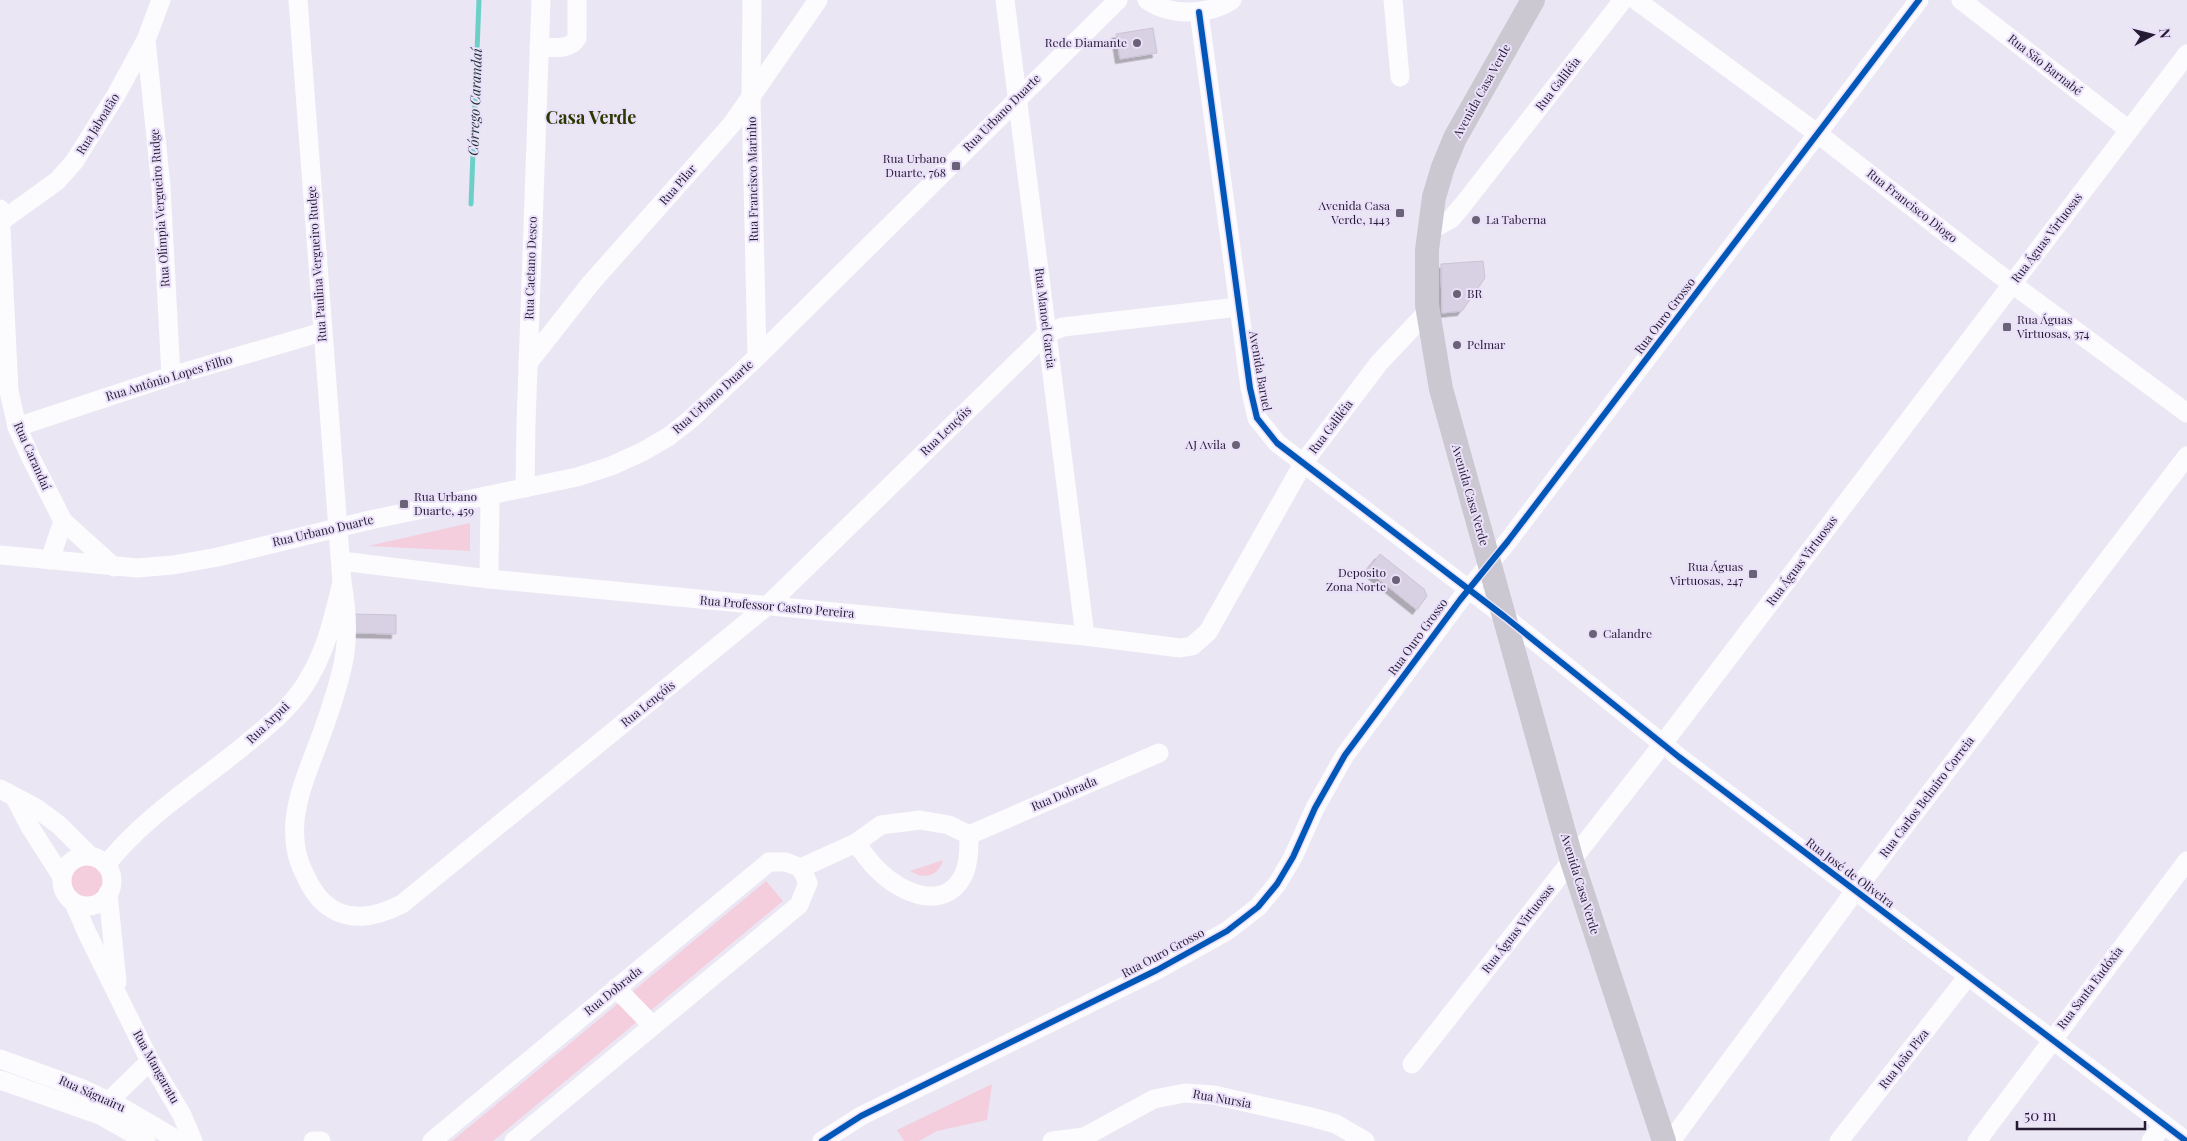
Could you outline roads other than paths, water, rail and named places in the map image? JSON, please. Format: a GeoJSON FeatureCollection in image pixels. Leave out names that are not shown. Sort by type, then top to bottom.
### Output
{"type":"FeatureCollection","features":[{"type":"Feature","properties":{"kind":"main road","name":"Avenida Casa Verde"},"geometry":{"type":"LineString","coordinates":[[1533,0],[1455,138],[1442,167],[1434,197],[1430,230],[1426,279],[1427,312],[1440,389],[1572,861],[1664,1141]]}},
{"type":"Feature","properties":{"kind":"street","name":"Rua Jaboatão"},"geometry":{"type":"LineString","coordinates":[[0,222],[57,181],[74,162],[107,111],[146,40],[161,0]]}},
{"type":"Feature","properties":{"kind":"street","name":"Rua Paulina Vergueiro Rudge"},"geometry":{"type":"LineString","coordinates":[[298,0],[338,528]]}},
{"type":"Feature","properties":{"kind":"street","name":"Rua Caetano Desco"},"geometry":{"type":"LineString","coordinates":[[526,488],[528,363],[541,0]]}},
{"type":"Feature","properties":{"kind":"street"},"geometry":{"type":"LineString","coordinates":[[539,47],[566,47],[574,42],[576,38],[577,0]]}},
{"type":"Feature","properties":{"kind":"street","name":"Rua Francisco Marinho"},"geometry":{"type":"LineString","coordinates":[[752,0],[751,96],[757,357]]}},
{"type":"Feature","properties":{"kind":"street","name":"Rua Pilar"},"geometry":{"type":"LineString","coordinates":[[528,363],[590,283],[732,124],[818,0]]}},
{"type":"Feature","properties":{"kind":"street","name":"Rua Manoel Garcia"},"geometry":{"type":"LineString","coordinates":[[1005,0],[1085,636]]}},
{"type":"Feature","properties":{"kind":"street","name":"Rua Urbano Duarte"},"geometry":{"type":"LineString","coordinates":[[0,555],[114,567],[137,568],[173,565],[218,557],[338,528],[578,477],[611,466],[668,437],[691,418],[757,357],[1118,0]]}},
{"type":"Feature","properties":{"kind":"street"},"geometry":{"type":"LineString","coordinates":[[1147,0],[1174,11],[1199,12],[1225,5],[1232,0]]}},
{"type":"Feature","properties":{"kind":"street"},"geometry":{"type":"LineString","coordinates":[[1393,0],[1400,77]]}},
{"type":"Feature","properties":{"kind":"street","name":"Rua Galiléia"},"geometry":{"type":"LineString","coordinates":[[1430,230],[1451,219],[1462,206],[1624,0]]}},
{"type":"Feature","properties":{"kind":"street","name":"Rua Francisco Diogo"},"geometry":{"type":"LineString","coordinates":[[1636,0],[1818,134],[2012,284],[2187,414]]}},
{"type":"Feature","properties":{"kind":"street","name":"Rua Ouro Grosso"},"geometry":{"type":"LineString","coordinates":[[822,1141],[861,1116],[1157,970],[1227,931],[1258,907],[1277,884],[1315,808],[1345,755],[1468,590],[1818,134],[1918,0]]}},
{"type":"Feature","properties":{"kind":"street","name":"Rua São Barnabé"},"geometry":{"type":"LineString","coordinates":[[1962,0],[2129,130]]}},
{"type":"Feature","properties":{"kind":"street","name":"Avenida Baruel"},"geometry":{"type":"LineString","coordinates":[[1199,12],[1238,307],[1250,388],[1257,418],[1277,443],[1505,617]]}},
{"type":"Feature","properties":{"kind":"street","name":"Rua Olímpia Vergueiro Rudge"},"geometry":{"type":"LineString","coordinates":[[146,40],[160,187],[171,376]]}},
{"type":"Feature","properties":{"kind":"street","name":"Rua Águas Virtuosas"},"geometry":{"type":"LineString","coordinates":[[1412,1064],[1662,745],[2187,54]]}},
{"type":"Feature","properties":{"kind":"street","name":"Rua Carandaí"},"geometry":{"type":"LineString","coordinates":[[0,209],[10,392],[17,427],[63,520],[114,567]]}},
{"type":"Feature","properties":{"kind":"street","name":"Rua Lençóis"},"geometry":{"type":"LineString","coordinates":[[342,582],[347,624],[346,647],[329,712],[300,793],[295,814],[294,844],[300,865],[316,894],[337,911],[347,916],[361,917],[387,912],[406,901],[767,606],[1047,333],[1062,327],[1238,307]]}},
{"type":"Feature","properties":{"kind":"street","name":"Rua Galiléia"},"geometry":{"type":"LineString","coordinates":[[1208,632],[1304,462],[1379,363],[1427,312]]}},
{"type":"Feature","properties":{"kind":"street","name":"Rua Antônio Lopes Filho"},"geometry":{"type":"LineString","coordinates":[[17,427],[171,376],[322,332]]}},
{"type":"Feature","properties":{"kind":"street","name":"Rua Carlos Belmiro Correia"},"geometry":{"type":"LineString","coordinates":[[1671,1141],[1855,891],[2187,456]]}},
{"type":"Feature","properties":{"kind":"street"},"geometry":{"type":"LineString","coordinates":[[489,580],[490,496]]}},
{"type":"Feature","properties":{"kind":"street"},"geometry":{"type":"LineString","coordinates":[[50,560],[63,520]]}},
{"type":"Feature","properties":{"kind":"street","name":"Rua Arpui"},"geometry":{"type":"LineString","coordinates":[[98,860],[272,722],[308,680],[320,657],[330,630],[342,582],[338,528]]}},
{"type":"Feature","properties":{"kind":"street","name":"Rua Professor Castro Pereira"},"geometry":{"type":"LineString","coordinates":[[341,561],[489,580],[1085,636],[1180,648],[1192,646],[1208,632]]}},
{"type":"Feature","properties":{"kind":"street","name":"Rua José de Oliveira"},"geometry":{"type":"LineString","coordinates":[[1505,617],[1662,745],[2186,1141]]}},
{"type":"Feature","properties":{"kind":"street","name":"Rua Dobrada"},"geometry":{"type":"LineString","coordinates":[[969,835],[1160,753]]}},
{"type":"Feature","properties":{"kind":"street"},"geometry":{"type":"LineString","coordinates":[[8,794],[36,808],[59,825],[98,860],[111,874],[108,894],[102,901],[93,905],[83,906],[74,903],[67,896],[63,887],[62,877],[65,868],[72,861],[80,857],[98,860]]}},
{"type":"Feature","properties":{"kind":"street"},"geometry":{"type":"LineString","coordinates":[[8,794],[62,877]]}},
{"type":"Feature","properties":{"kind":"street"},"geometry":{"type":"LineString","coordinates":[[514,1141],[799,905],[808,883],[801,868],[856,843],[881,825],[920,820],[949,825],[969,835],[966,865],[962,876],[948,893],[939,896],[921,896],[890,880],[878,870],[856,843]]}},
{"type":"Feature","properties":{"kind":"street","name":"Rua Santa Eudóxia"},"geometry":{"type":"LineString","coordinates":[[1977,1141],[2187,860]]}},
{"type":"Feature","properties":{"kind":"street","name":"Rua Dobrada"},"geometry":{"type":"LineString","coordinates":[[432,1141],[769,862],[786,862],[801,868]]}},
{"type":"Feature","properties":{"kind":"street","name":"Rua Mangaratu"},"geometry":{"type":"LineString","coordinates":[[108,894],[118,993]]}},
{"type":"Feature","properties":{"kind":"street","name":"Rua Mangaratu"},"geometry":{"type":"LineString","coordinates":[[74,903],[150,1061],[182,1115],[193,1141]]}},
{"type":"Feature","properties":{"kind":"street","name":"Rua João Piza"},"geometry":{"type":"LineString","coordinates":[[1839,1141],[1968,976]]}},
{"type":"Feature","properties":{"kind":"street"},"geometry":{"type":"LineString","coordinates":[[616,988],[653,1026]]}},
{"type":"Feature","properties":{"kind":"street","name":"Rua Ságuairu"},"geometry":{"type":"LineString","coordinates":[[0,1058],[66,1082],[105,1108],[146,1141]]}},
{"type":"Feature","properties":{"kind":"street"},"geometry":{"type":"LineString","coordinates":[[105,1108],[150,1061]]}},
{"type":"Feature","properties":{"kind":"street","name":"Rua Ságuairu"},"geometry":{"type":"LineString","coordinates":[[0,1080],[105,1108],[132,1112],[179,1141]]}},
{"type":"Feature","properties":{"kind":"street","name":"Rua Nursia"},"geometry":{"type":"LineString","coordinates":[[1052,1141],[1084,1137],[1154,1099],[1185,1093],[1214,1095],[1311,1117],[1336,1124],[1366,1141]]}},
{"type":"Feature","properties":{"kind":"street"},"geometry":{"type":"LineString","coordinates":[[2151,1141],[2164,1124]]}},
{"type":"Feature","properties":{"kind":"street"},"geometry":{"type":"LineString","coordinates":[[313,1141],[321,1141]]}},
{"type":"Feature","properties":{"kind":"waterway","name":"Córrego Carandaí"},"geometry":{"type":"LineString","coordinates":[[471,204],[479,0]]}},
{"type":"Feature","properties":{"kind":"place","name":"Rede Diamante"},"geometry":{"type":"Point","coordinates":[1137,43]}},
{"type":"Feature","properties":{"kind":"place","name":"Rua Urbano Duarte, 768"},"geometry":{"type":"Point","coordinates":[956,166]}},
{"type":"Feature","properties":{"kind":"place","name":"Avenida Casa Verde, 1443"},"geometry":{"type":"Point","coordinates":[1400,213]}},
{"type":"Feature","properties":{"kind":"place","name":"La Taberna"},"geometry":{"type":"Point","coordinates":[1476,220]}},
{"type":"Feature","properties":{"kind":"place","name":"BR"},"geometry":{"type":"Point","coordinates":[1457,294]}},
{"type":"Feature","properties":{"kind":"place","name":"Rua Águas Virtuosas, 374"},"geometry":{"type":"Point","coordinates":[2007,327]}},
{"type":"Feature","properties":{"kind":"place","name":"Pelmar"},"geometry":{"type":"Point","coordinates":[1457,345]}},
{"type":"Feature","properties":{"kind":"place","name":"AJ Avila"},"geometry":{"type":"Point","coordinates":[1236,445]}},
{"type":"Feature","properties":{"kind":"place","name":"Rua Urbano Duarte, 459"},"geometry":{"type":"Point","coordinates":[404,504]}},
{"type":"Feature","properties":{"kind":"place","name":"Rua Águas Virtuosas, 247"},"geometry":{"type":"Point","coordinates":[1753,574]}},
{"type":"Feature","properties":{"kind":"place","name":"Deposito Zona Norte"},"geometry":{"type":"Point","coordinates":[1396,580]}},
{"type":"Feature","properties":{"kind":"place","name":"Calandre"},"geometry":{"type":"Point","coordinates":[1593,634]}},
{"type":"Feature","properties":{"kind":"district","name":"Casa Verde"},"geometry":{"type":"Point","coordinates":[591,118]}}]}
